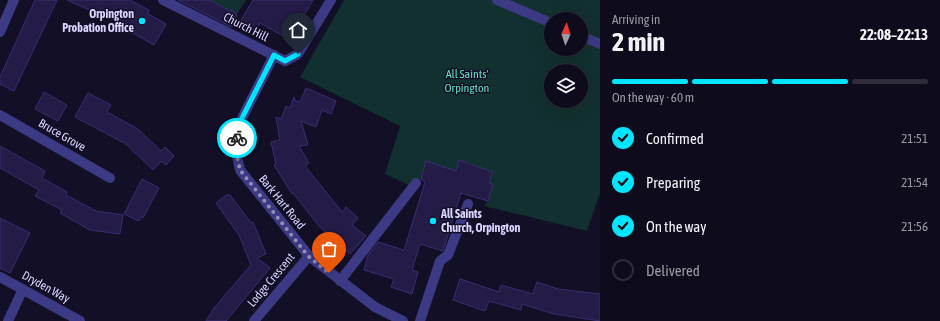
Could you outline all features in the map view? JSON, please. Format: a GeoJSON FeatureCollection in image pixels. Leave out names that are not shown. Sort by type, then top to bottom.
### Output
{"type":"FeatureCollection","features":[{"type":"Feature","properties":{"kind":"street"},"geometry":{"type":"LineString","coordinates":[[0,32],[14,0]]}},
{"type":"Feature","properties":{"kind":"street","name":"Church Hill"},"geometry":{"type":"LineString","coordinates":[[163,0],[285,61],[298,54],[331,0]]}},
{"type":"Feature","properties":{"kind":"street"},"geometry":{"type":"LineString","coordinates":[[497,0],[544,20]]}},
{"type":"Feature","properties":{"kind":"street"},"geometry":{"type":"LineString","coordinates":[[588,39],[600,44]]}},
{"type":"Feature","properties":{"kind":"street","name":"Bark Hart Road"},"geometry":{"type":"LineString","coordinates":[[274,55],[239,124],[235,147],[240,170],[308,256],[375,308],[403,321]]}},
{"type":"Feature","properties":{"kind":"street","name":"Bruce Grove"},"geometry":{"type":"LineString","coordinates":[[0,115],[110,178]]}},
{"type":"Feature","properties":{"kind":"street"},"geometry":{"type":"LineString","coordinates":[[340,281],[416,183]]}},
{"type":"Feature","properties":{"kind":"street"},"geometry":{"type":"LineString","coordinates":[[420,321],[440,261],[448,255],[468,204]]}},
{"type":"Feature","properties":{"kind":"street","name":"Lodge Crescent"},"geometry":{"type":"LineString","coordinates":[[254,321],[308,256]]}},
{"type":"Feature","properties":{"kind":"street","name":"Dryden Way"},"geometry":{"type":"LineString","coordinates":[[0,277],[80,321]]}},
{"type":"Feature","properties":{"kind":"street"},"geometry":{"type":"LineString","coordinates":[[8,321],[23,290]]}},
{"type":"Feature","properties":{"kind":"green space"},"geometry":{"type":"Polygon","coordinates":[[[209,0],[246,0],[237,14],[209,0]]]}},
{"type":"Feature","properties":{"kind":"green space","name":"All Saints' Orpington"},"geometry":{"type":"Polygon","coordinates":[[[344,0],[600,0],[600,193],[587,231],[484,206],[488,201],[493,185],[489,183],[493,172],[472,169],[473,164],[460,160],[456,171],[426,162],[420,180],[409,185],[385,174],[400,126],[300,77],[344,0]]]}},
{"type":"Feature","properties":{"kind":"building"},"geometry":{"type":"Polygon","coordinates":[[[35,0],[57,0],[14,91],[0,84],[0,77],[35,0]]]}},
{"type":"Feature","properties":{"kind":"building","name":"Orpington Probation Office"},"geometry":{"type":"Polygon","coordinates":[[[67,0],[130,0],[149,10],[148,14],[166,24],[154,45],[124,28],[127,24],[100,9],[98,14],[67,0]]]}},
{"type":"Feature","properties":{"kind":"building"},"geometry":{"type":"Polygon","coordinates":[[[178,0],[209,0],[237,14],[231,27],[178,0]]]}},
{"type":"Feature","properties":{"kind":"building"},"geometry":{"type":"Polygon","coordinates":[[[253,0],[313,0],[290,40],[260,23],[255,31],[240,22],[253,0]]]}},
{"type":"Feature","properties":{"kind":"building"},"geometry":{"type":"Polygon","coordinates":[[[306,88],[336,101],[331,114],[322,110],[316,127],[301,121],[308,145],[299,146],[309,163],[305,166],[342,212],[346,207],[358,218],[352,225],[366,236],[350,254],[319,226],[293,193],[292,194],[274,165],[276,164],[271,142],[280,140],[276,117],[281,119],[286,106],[290,108],[294,97],[295,101],[300,102],[306,88]]]}},
{"type":"Feature","properties":{"kind":"building"},"geometry":{"type":"Polygon","coordinates":[[[44,92],[67,105],[58,121],[35,109],[44,92]]]}},
{"type":"Feature","properties":{"kind":"building"},"geometry":{"type":"Polygon","coordinates":[[[88,93],[111,105],[107,112],[138,129],[161,151],[165,147],[174,156],[166,165],[161,161],[153,170],[126,144],[75,117],[88,93]]]}},
{"type":"Feature","properties":{"kind":"building"},"geometry":{"type":"Polygon","coordinates":[[[0,146],[45,171],[42,178],[67,192],[66,195],[96,211],[123,215],[120,234],[90,230],[60,213],[62,210],[35,196],[39,190],[0,168],[0,146]]]}},
{"type":"Feature","properties":{"kind":"building","name":"All Saints Church, Orpington"},"geometry":{"type":"Polygon","coordinates":[[[459,160],[493,172],[489,183],[493,184],[488,201],[461,193],[443,251],[420,244],[412,270],[418,272],[412,294],[391,287],[394,279],[364,270],[368,255],[378,242],[404,250],[425,182],[421,179],[426,161],[456,171],[459,160]]]}},
{"type":"Feature","properties":{"kind":"building"},"geometry":{"type":"Polygon","coordinates":[[[142,179],[159,188],[143,218],[141,217],[139,221],[124,214],[142,179]]]}},
{"type":"Feature","properties":{"kind":"building"},"geometry":{"type":"Polygon","coordinates":[[[226,195],[230,195],[251,223],[253,222],[266,254],[257,258],[270,268],[226,321],[206,321],[214,308],[251,265],[239,235],[216,203],[226,195]]]}},
{"type":"Feature","properties":{"kind":"building"},"geometry":{"type":"Polygon","coordinates":[[[0,218],[30,233],[10,273],[0,268],[0,218]]]}},
{"type":"Feature","properties":{"kind":"building"},"geometry":{"type":"Polygon","coordinates":[[[460,279],[499,292],[501,285],[533,294],[537,282],[558,289],[600,294],[600,321],[554,314],[522,304],[521,310],[489,301],[485,311],[453,300],[460,279]]]}},
{"type":"Feature","properties":{"kind":"way so far"},"geometry":{"type":"LineString","coordinates":[[237,138],[235,147],[240,170],[308,256],[329,273]]}},
{"type":"Feature","properties":{"kind":"place","name":"Orpington Probation Office"},"geometry":{"type":"Point","coordinates":[142,21]}},
{"type":"Feature","properties":{"kind":"place","name":"All Saints Church, Orpington"},"geometry":{"type":"Point","coordinates":[433,221]}},
{"type":"Feature","properties":{"kind":"route"},"geometry":{"type":"LineString","coordinates":[[237,138],[239,124],[274,55],[285,61],[298,54]]}}]}
